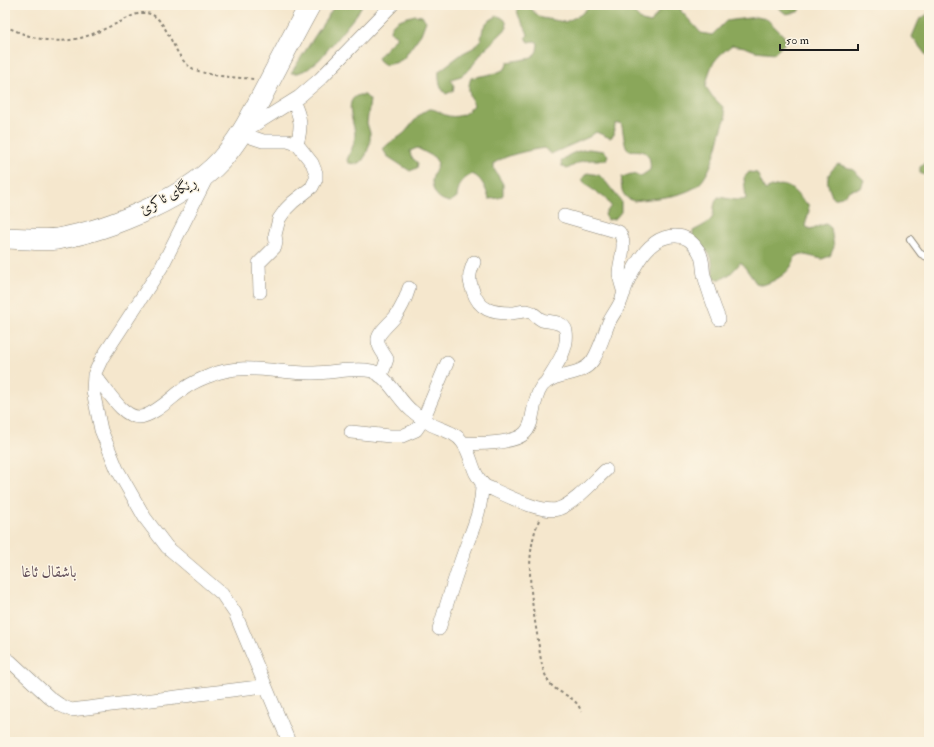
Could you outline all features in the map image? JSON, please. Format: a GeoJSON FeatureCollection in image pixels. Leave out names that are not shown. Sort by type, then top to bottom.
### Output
{"type":"FeatureCollection","features":[{"type":"Feature","properties":{"kind":"highway","name":"ڕێگای ئاکرێ"},"geometry":{"type":"LineString","coordinates":[[5,238],[55,239],[107,227],[146,210],[186,189],[210,171],[226,155],[243,132],[310,5]]}},
{"type":"Feature","properties":{"kind":"street"},"geometry":{"type":"LineString","coordinates":[[260,292],[259,263],[274,247],[279,219],[293,202],[312,187],[316,180],[316,173],[312,163],[297,144],[288,140],[264,141],[251,137],[243,132],[293,101],[320,78],[392,5]]}},
{"type":"Feature","properties":{"kind":"street"},"geometry":{"type":"LineString","coordinates":[[293,101],[301,123],[301,131],[297,144]]}},
{"type":"Feature","properties":{"kind":"street"},"geometry":{"type":"LineString","coordinates":[[210,171],[161,268],[102,358],[94,375],[93,391],[101,430],[117,469],[145,518],[167,547],[222,594],[234,613],[289,742]]}},
{"type":"Feature","properties":{"kind":"street"},"geometry":{"type":"LineString","coordinates":[[564,216],[619,232],[622,236],[623,244],[619,273],[620,283],[624,292]]}},
{"type":"Feature","properties":{"kind":"street"},"geometry":{"type":"LineString","coordinates":[[546,382],[572,374],[592,362],[609,322],[621,301],[634,269],[642,255],[650,246],[661,240],[672,236],[684,236],[691,241],[701,255],[712,302],[719,318]]}},
{"type":"Feature","properties":{"kind":"street"},"geometry":{"type":"LineString","coordinates":[[464,443],[493,443],[519,437],[529,429],[538,394],[563,352],[566,331],[564,327],[559,324],[542,319],[532,312],[495,312],[480,306],[476,301],[469,275],[474,262]]}},
{"type":"Feature","properties":{"kind":"street"},"geometry":{"type":"LineString","coordinates":[[380,376],[387,359],[379,346],[378,338],[396,316],[405,300],[409,288]]}},
{"type":"Feature","properties":{"kind":"street"},"geometry":{"type":"LineString","coordinates":[[351,432],[402,436],[416,430],[423,420],[447,363]]}},
{"type":"Feature","properties":{"kind":"street"},"geometry":{"type":"LineString","coordinates":[[94,375],[123,411],[132,416],[140,417],[157,410],[186,387],[221,371],[257,369],[315,373],[359,370],[372,372],[385,380],[410,410],[423,420],[457,436],[464,443],[475,474],[485,486],[543,509],[557,509],[565,506],[579,495],[606,470]]}},
{"type":"Feature","properties":{"kind":"street"},"geometry":{"type":"LineString","coordinates":[[438,629],[464,551],[477,518],[482,496],[482,483]]}},
{"type":"Feature","properties":{"kind":"street"},"geometry":{"type":"LineString","coordinates":[[5,658],[60,705],[72,710],[265,686]]}},
{"type":"Feature","properties":{"kind":"lane"},"geometry":{"type":"LineString","coordinates":[[910,239],[921,254],[929,258]]}},
{"type":"Feature","properties":{"kind":"path"},"geometry":{"type":"LineString","coordinates":[[5,26],[33,38],[47,41],[67,40],[86,36],[138,14],[148,13],[156,17],[161,23],[168,34],[175,51],[189,67],[213,75],[270,80]]}},
{"type":"Feature","properties":{"kind":"path"},"geometry":{"type":"LineString","coordinates":[[543,509],[535,529],[531,551],[530,576],[533,610],[541,660],[549,683],[575,701],[580,707],[581,712]]}},
{"type":"Feature","properties":{"kind":"green space"},"geometry":{"type":"Polygon","coordinates":[[[335,5],[362,5],[357,14],[320,59],[308,69],[298,73],[291,73],[335,5]]]}},
{"type":"Feature","properties":{"kind":"green space"},"geometry":{"type":"Polygon","coordinates":[[[519,5],[528,5],[542,18],[565,22],[580,15],[591,5],[636,5],[635,14],[642,21],[651,23],[659,11],[656,5],[680,5],[681,11],[701,33],[712,35],[726,21],[756,17],[767,19],[784,36],[785,43],[775,53],[755,51],[745,47],[732,45],[717,58],[711,67],[706,87],[712,96],[723,107],[726,118],[707,174],[698,186],[694,188],[673,196],[634,201],[627,198],[624,195],[621,185],[622,177],[631,174],[641,176],[650,170],[650,164],[646,153],[628,150],[625,144],[621,123],[615,124],[614,135],[610,138],[596,132],[589,137],[551,154],[544,148],[512,155],[494,163],[494,169],[503,184],[503,195],[499,198],[489,199],[481,181],[472,174],[461,183],[458,189],[457,197],[450,202],[446,201],[437,196],[434,190],[432,182],[438,163],[434,157],[417,148],[410,151],[411,157],[418,163],[417,168],[410,171],[387,156],[383,149],[403,134],[426,110],[436,110],[453,117],[464,114],[468,111],[474,105],[469,92],[471,78],[496,73],[505,69],[508,62],[532,58],[537,51],[538,43],[535,41],[529,42],[525,38],[528,35],[518,13],[517,9],[519,5]]]}},
{"type":"Feature","properties":{"kind":"green space"},"geometry":{"type":"Polygon","coordinates":[[[775,5],[802,5],[798,12],[786,14],[775,5]]]}},
{"type":"Feature","properties":{"kind":"green space"},"geometry":{"type":"Polygon","coordinates":[[[929,13],[929,59],[912,37],[919,20],[929,13]]]}},
{"type":"Feature","properties":{"kind":"green space"},"geometry":{"type":"Polygon","coordinates":[[[415,15],[422,16],[426,21],[421,34],[403,59],[395,63],[385,65],[379,60],[378,57],[396,38],[396,35],[390,32],[391,28],[399,20],[415,15]]]}},
{"type":"Feature","properties":{"kind":"green space"},"geometry":{"type":"Polygon","coordinates":[[[497,16],[506,21],[507,28],[483,51],[470,69],[461,76],[451,79],[454,87],[453,91],[446,94],[440,84],[439,71],[463,53],[473,48],[481,39],[483,28],[487,22],[497,16]]]}},
{"type":"Feature","properties":{"kind":"green space"},"geometry":{"type":"Polygon","coordinates":[[[359,95],[365,95],[370,100],[367,123],[370,133],[370,143],[366,155],[362,161],[356,164],[349,163],[347,160],[355,138],[350,107],[354,98],[359,95]]]}},
{"type":"Feature","properties":{"kind":"green space"},"geometry":{"type":"Polygon","coordinates":[[[589,149],[604,151],[608,155],[606,160],[582,161],[567,169],[562,166],[561,162],[566,157],[578,151],[589,149]]]}},
{"type":"Feature","properties":{"kind":"green space"},"geometry":{"type":"Polygon","coordinates":[[[929,159],[929,177],[920,173],[920,167],[929,159]]]}},
{"type":"Feature","properties":{"kind":"green space"},"geometry":{"type":"Polygon","coordinates":[[[838,164],[852,169],[864,180],[861,188],[850,190],[842,197],[833,199],[829,189],[828,177],[838,164]]]}},
{"type":"Feature","properties":{"kind":"green space"},"geometry":{"type":"Polygon","coordinates":[[[749,172],[757,173],[765,190],[778,185],[789,187],[808,204],[809,211],[805,226],[810,229],[826,224],[831,228],[834,247],[830,256],[822,259],[801,254],[795,257],[791,267],[783,275],[763,285],[756,283],[741,262],[726,277],[715,279],[710,255],[693,240],[693,231],[706,224],[712,218],[715,203],[718,197],[736,200],[746,199],[744,178],[749,172]]]}},
{"type":"Feature","properties":{"kind":"green space"},"geometry":{"type":"Polygon","coordinates":[[[587,173],[599,175],[621,201],[621,212],[615,219],[607,220],[605,214],[611,206],[605,198],[586,185],[582,179],[587,173]]]}},
{"type":"Feature","properties":{"kind":"district","name":"باشقال ئاغا"},"geometry":{"type":"Point","coordinates":[49,572]}}]}
